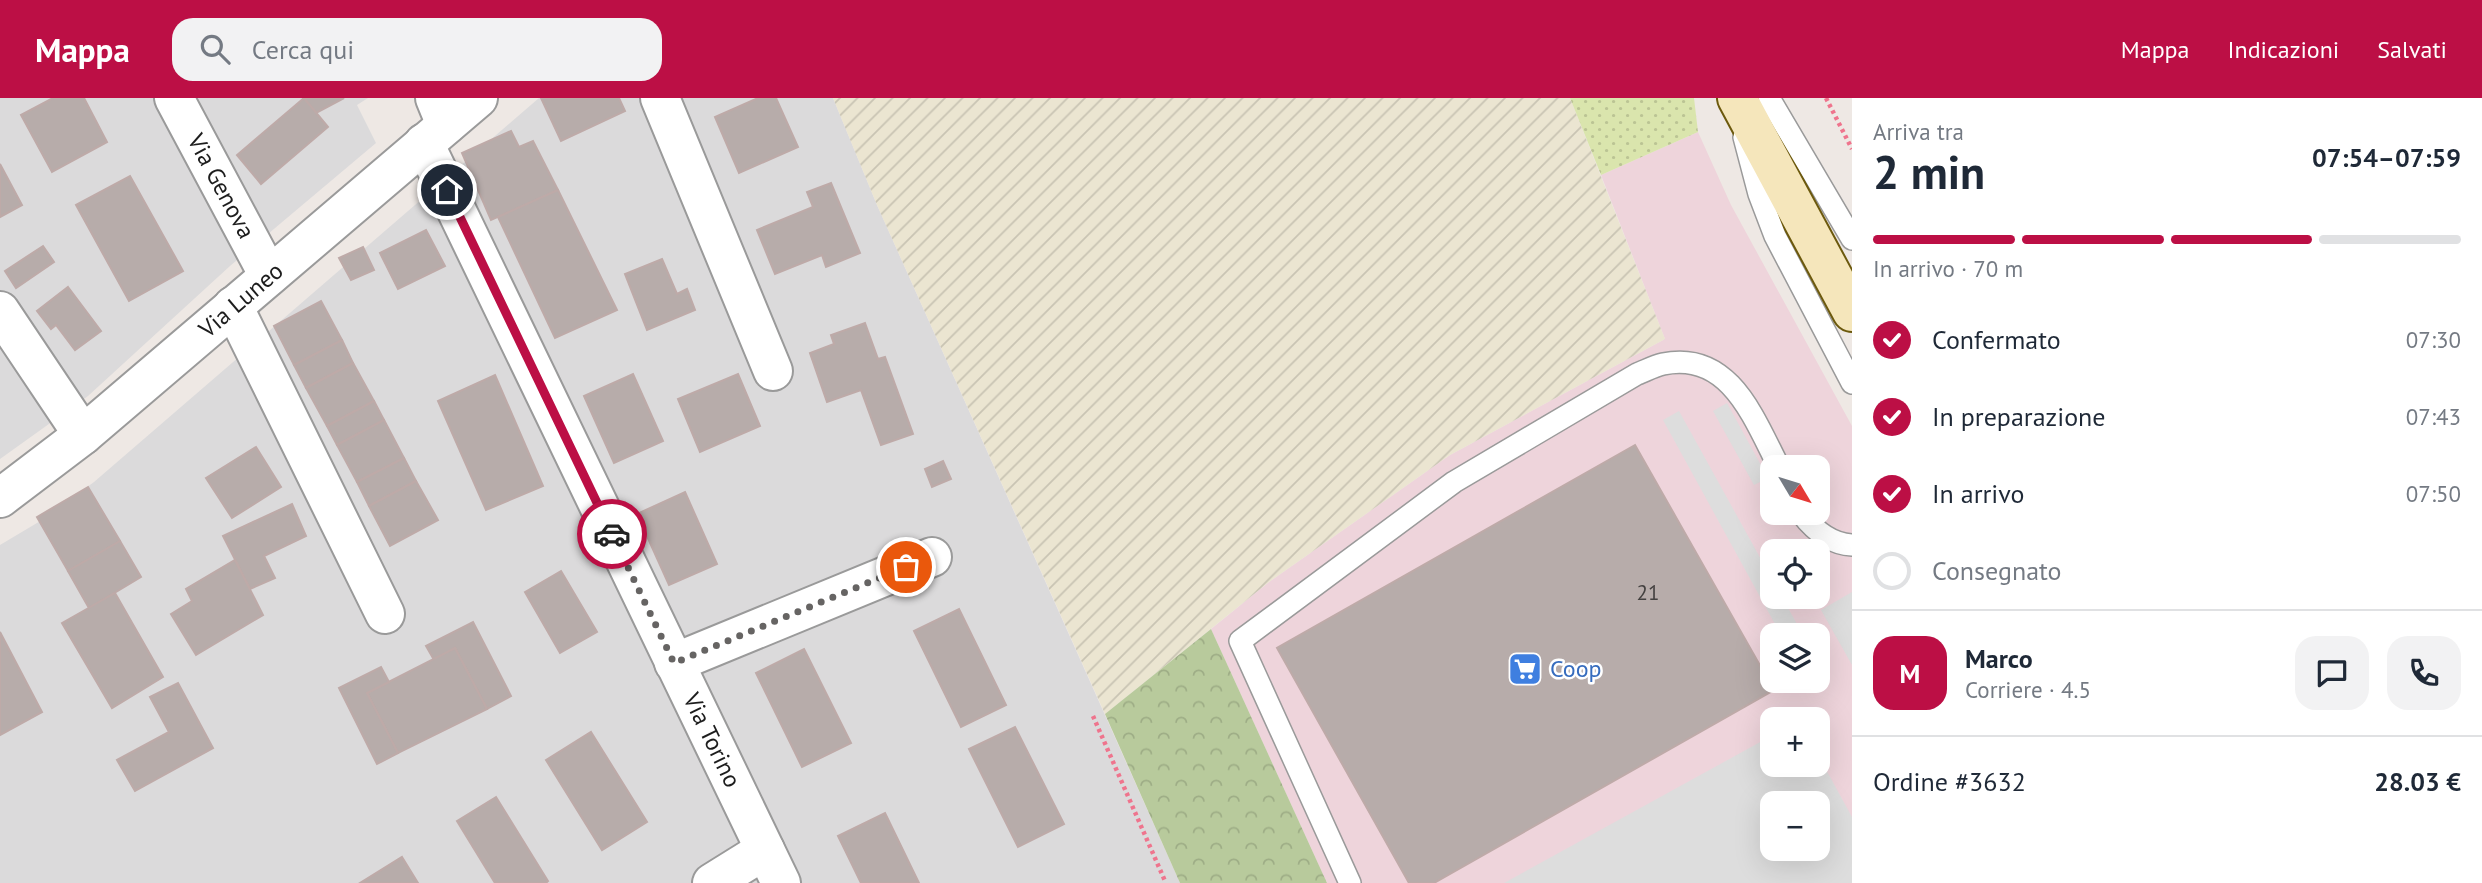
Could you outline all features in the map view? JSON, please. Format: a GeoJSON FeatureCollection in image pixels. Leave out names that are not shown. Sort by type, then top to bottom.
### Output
{"type":"FeatureCollection","features":[{"type":"Feature","properties":{"kind":"main road"},"geometry":{"type":"LineString","coordinates":[[1749,101],[1852,312]]}},
{"type":"Feature","properties":{"kind":"street","name":"Via Genova"},"geometry":{"type":"LineString","coordinates":[[174,98],[269,276]]}},
{"type":"Feature","properties":{"kind":"street","name":"Via Luneo"},"geometry":{"type":"LineString","coordinates":[[0,498],[83,435],[269,276],[435,122],[478,98]]}},
{"type":"Feature","properties":{"kind":"street"},"geometry":{"type":"LineString","coordinates":[[660,98],[773,370]]}},
{"type":"Feature","properties":{"kind":"street","name":"Via Torino"},"geometry":{"type":"LineString","coordinates":[[435,122],[674,663],[773,866]]}},
{"type":"Feature","properties":{"kind":"street"},"geometry":{"type":"LineString","coordinates":[[233,306],[385,614]]}},
{"type":"Feature","properties":{"kind":"street"},"geometry":{"type":"LineString","coordinates":[[0,311],[83,435]]}},
{"type":"Feature","properties":{"kind":"street"},"geometry":{"type":"LineString","coordinates":[[674,663],[932,557]]}},
{"type":"Feature","properties":{"kind":"street"},"geometry":{"type":"LineString","coordinates":[[712,883],[773,866]]}},
{"type":"Feature","properties":{"kind":"lane"},"geometry":{"type":"LineString","coordinates":[[1749,101],[1852,239]]}},
{"type":"Feature","properties":{"kind":"lane"},"geometry":{"type":"LineString","coordinates":[[1749,101],[1743,132],[1752,170],[1775,236],[1852,383]]}},
{"type":"Feature","properties":{"kind":"lane"},"geometry":{"type":"LineString","coordinates":[[1350,883],[1240,641],[1454,482],[1637,374],[1662,364],[1688,362],[1713,369],[1732,386],[1749,410],[1773,455]]}},
{"type":"Feature","properties":{"kind":"lane"},"geometry":{"type":"LineString","coordinates":[[1810,525],[1838,544],[1852,545]]}},
{"type":"Feature","properties":{"kind":"path"},"geometry":{"type":"LineString","coordinates":[[1826,98],[1852,149]]}},
{"type":"Feature","properties":{"kind":"path"},"geometry":{"type":"LineString","coordinates":[[1093,716],[1165,882]]}},
{"type":"Feature","properties":{"kind":"shaded area"},"geometry":{"type":"Polygon","coordinates":[[[0,98],[368,98],[357,105],[376,143],[230,266],[88,396],[0,459],[0,98]]]}},
{"type":"Feature","properties":{"kind":"shaded area"},"geometry":{"type":"Polygon","coordinates":[[[539,98],[833,98],[877,205],[1180,883],[0,883],[0,545],[42,520],[94,482],[539,98]]]}},
{"type":"Feature","properties":{"kind":"shaded area"},"geometry":{"type":"Polygon","coordinates":[[[833,98],[1570,98],[1665,339],[1450,455],[1269,582],[1105,714],[877,205],[833,98]]]}},
{"type":"Feature","properties":{"kind":"shaded area"},"geometry":{"type":"Polygon","coordinates":[[[1698,132],[1731,205],[1852,426],[1852,883],[1327,883],[1211,629],[1269,582],[1450,455],[1665,339],[1601,175],[1698,132]]]}},
{"type":"Feature","properties":{"kind":"shaded area"},"geometry":{"type":"Polygon","coordinates":[[[1727,403],[1760,463],[1760,482],[1754,485],[1713,411],[1727,403]]]}},
{"type":"Feature","properties":{"kind":"shaded area"},"geometry":{"type":"Polygon","coordinates":[[[1679,411],[1760,557],[1760,597],[1663,420],[1679,411]]]}},
{"type":"Feature","properties":{"kind":"shaded area"},"geometry":{"type":"Polygon","coordinates":[[[1852,592],[1852,665],[1821,610],[1830,609],[1830,605],[1852,592]]]}},
{"type":"Feature","properties":{"kind":"shaded area"},"geometry":{"type":"Polygon","coordinates":[[[1767,609],[1789,609],[1796,623],[1774,623],[1767,609]]]}},
{"type":"Feature","properties":{"kind":"shaded area"},"geometry":{"type":"Polygon","coordinates":[[[1760,742],[1760,777],[1830,777],[1852,817],[1852,883],[1504,883],[1760,742]]]}},
{"type":"Feature","properties":{"kind":"green space"},"geometry":{"type":"Polygon","coordinates":[[[1570,98],[1694,98],[1698,132],[1601,175],[1570,98]]]}},
{"type":"Feature","properties":{"kind":"green space"},"geometry":{"type":"Polygon","coordinates":[[[1211,629],[1327,883],[1180,883],[1105,714],[1211,629]]]}},
{"type":"Feature","properties":{"kind":"building"},"geometry":{"type":"Polygon","coordinates":[[[53,98],[84,98],[107,142],[52,172],[21,115],[53,98]]]}},
{"type":"Feature","properties":{"kind":"building"},"geometry":{"type":"Polygon","coordinates":[[[303,98],[344,98],[316,113],[303,98]]]}},
{"type":"Feature","properties":{"kind":"building"},"geometry":{"type":"Polygon","coordinates":[[[304,98],[328,127],[261,184],[237,155],[304,98]]]}},
{"type":"Feature","properties":{"kind":"building"},"geometry":{"type":"Polygon","coordinates":[[[541,98],[619,98],[625,111],[561,141],[541,98]]]}},
{"type":"Feature","properties":{"kind":"building"},"geometry":{"type":"Polygon","coordinates":[[[758,98],[776,98],[798,147],[739,173],[715,117],[758,98]]]}},
{"type":"Feature","properties":{"kind":"building"},"geometry":{"type":"Polygon","coordinates":[[[511,131],[519,147],[533,141],[558,190],[491,220],[462,153],[511,131]]]}},
{"type":"Feature","properties":{"kind":"building"},"geometry":{"type":"Polygon","coordinates":[[[0,164],[22,205],[0,217],[0,164]]]}},
{"type":"Feature","properties":{"kind":"building"},"geometry":{"type":"Polygon","coordinates":[[[130,176],[183,271],[129,301],[76,205],[130,176]]]}},
{"type":"Feature","properties":{"kind":"building"},"geometry":{"type":"Polygon","coordinates":[[[831,183],[860,253],[826,267],[822,255],[775,274],[757,230],[813,207],[807,192],[831,183]]]}},
{"type":"Feature","properties":{"kind":"building"},"geometry":{"type":"Polygon","coordinates":[[[558,190],[617,310],[555,338],[498,217],[558,190]]]}},
{"type":"Feature","properties":{"kind":"building"},"geometry":{"type":"Polygon","coordinates":[[[426,230],[445,266],[398,289],[380,253],[426,230]]]}},
{"type":"Feature","properties":{"kind":"building"},"geometry":{"type":"Polygon","coordinates":[[[43,246],[54,262],[16,288],[5,271],[43,246]]]}},
{"type":"Feature","properties":{"kind":"building"},"geometry":{"type":"Polygon","coordinates":[[[363,247],[374,270],[351,280],[339,258],[363,247]]]}},
{"type":"Feature","properties":{"kind":"building"},"geometry":{"type":"Polygon","coordinates":[[[662,259],[677,294],[687,289],[695,310],[647,330],[625,274],[662,259]]]}},
{"type":"Feature","properties":{"kind":"building"},"geometry":{"type":"Polygon","coordinates":[[[68,287],[101,331],[75,350],[56,325],[51,329],[37,311],[68,287]]]}},
{"type":"Feature","properties":{"kind":"building"},"geometry":{"type":"Polygon","coordinates":[[[321,301],[342,340],[294,365],[274,326],[321,301]]]}},
{"type":"Feature","properties":{"kind":"building"},"geometry":{"type":"Polygon","coordinates":[[[865,323],[878,359],[885,357],[913,434],[881,445],[861,390],[827,402],[810,353],[834,344],[831,335],[865,323]]]}},
{"type":"Feature","properties":{"kind":"building"},"geometry":{"type":"Polygon","coordinates":[[[342,340],[353,363],[306,388],[294,365],[342,340]]]}},
{"type":"Feature","properties":{"kind":"building"},"geometry":{"type":"Polygon","coordinates":[[[353,363],[374,401],[327,426],[306,388],[353,363]]]}},
{"type":"Feature","properties":{"kind":"building"},"geometry":{"type":"Polygon","coordinates":[[[633,374],[663,441],[614,463],[584,396],[633,374]]]}},
{"type":"Feature","properties":{"kind":"building"},"geometry":{"type":"Polygon","coordinates":[[[738,374],[760,426],[700,452],[678,399],[738,374]]]}},
{"type":"Feature","properties":{"kind":"building"},"geometry":{"type":"Polygon","coordinates":[[[495,375],[543,486],[486,510],[438,401],[495,375]]]}},
{"type":"Feature","properties":{"kind":"building"},"geometry":{"type":"Polygon","coordinates":[[[374,401],[384,420],[337,445],[327,426],[374,401]]]}},
{"type":"Feature","properties":{"kind":"building"},"geometry":{"type":"Polygon","coordinates":[[[384,420],[404,458],[357,482],[337,445],[384,420]]]}},
{"type":"Feature","properties":{"kind":"building","name":"Coop"},"geometry":{"type":"Polygon","coordinates":[[[1635,445],[1760,665],[1760,693],[1769,693],[1434,883],[1409,883],[1277,648],[1635,445]]]}},
{"type":"Feature","properties":{"kind":"building"},"geometry":{"type":"Polygon","coordinates":[[[256,447],[281,487],[232,518],[206,478],[256,447]]]}},
{"type":"Feature","properties":{"kind":"building"},"geometry":{"type":"Polygon","coordinates":[[[404,458],[416,481],[369,506],[357,482],[404,458]]]}},
{"type":"Feature","properties":{"kind":"building"},"geometry":{"type":"Polygon","coordinates":[[[943,461],[951,479],[932,487],[925,469],[943,461]]]}},
{"type":"Feature","properties":{"kind":"building"},"geometry":{"type":"Polygon","coordinates":[[[416,481],[438,520],[390,546],[369,506],[416,481]]]}},
{"type":"Feature","properties":{"kind":"building"},"geometry":{"type":"Polygon","coordinates":[[[88,487],[120,541],[68,571],[37,517],[88,487]]]}},
{"type":"Feature","properties":{"kind":"building"},"geometry":{"type":"Polygon","coordinates":[[[685,492],[717,564],[669,585],[637,514],[685,492]]]}},
{"type":"Feature","properties":{"kind":"building"},"geometry":{"type":"Polygon","coordinates":[[[292,504],[306,536],[264,556],[275,578],[250,589],[223,536],[292,504]]]}},
{"type":"Feature","properties":{"kind":"building"},"geometry":{"type":"Polygon","coordinates":[[[120,541],[141,577],[89,608],[68,571],[120,541]]]}},
{"type":"Feature","properties":{"kind":"building"},"geometry":{"type":"Polygon","coordinates":[[[235,560],[263,615],[196,655],[171,614],[192,601],[186,589],[235,560]]]}},
{"type":"Feature","properties":{"kind":"building"},"geometry":{"type":"Polygon","coordinates":[[[561,571],[597,632],[560,653],[525,592],[561,571]]]}},
{"type":"Feature","properties":{"kind":"building"},"geometry":{"type":"Polygon","coordinates":[[[115,593],[163,677],[112,708],[62,623],[115,593]]]}},
{"type":"Feature","properties":{"kind":"building"},"geometry":{"type":"Polygon","coordinates":[[[959,609],[1006,705],[961,727],[914,631],[959,609]]]}},
{"type":"Feature","properties":{"kind":"building"},"geometry":{"type":"Polygon","coordinates":[[[473,622],[511,696],[487,709],[455,648],[434,660],[426,646],[473,622]]]}},
{"type":"Feature","properties":{"kind":"building"},"geometry":{"type":"Polygon","coordinates":[[[0,632],[42,712],[0,735],[0,632]]]}},
{"type":"Feature","properties":{"kind":"building"},"geometry":{"type":"Polygon","coordinates":[[[455,648],[487,709],[398,753],[367,693],[455,648]]]}},
{"type":"Feature","properties":{"kind":"building"},"geometry":{"type":"Polygon","coordinates":[[[804,649],[851,743],[802,767],[756,673],[804,649]]]}},
{"type":"Feature","properties":{"kind":"building"},"geometry":{"type":"Polygon","coordinates":[[[381,667],[389,682],[367,693],[398,753],[377,764],[339,688],[381,667]]]}},
{"type":"Feature","properties":{"kind":"building"},"geometry":{"type":"Polygon","coordinates":[[[178,683],[213,748],[135,791],[117,760],[169,732],[150,697],[178,683]]]}},
{"type":"Feature","properties":{"kind":"building"},"geometry":{"type":"Polygon","coordinates":[[[1015,727],[1064,824],[1018,847],[969,749],[1015,727]]]}},
{"type":"Feature","properties":{"kind":"building"},"geometry":{"type":"Polygon","coordinates":[[[591,732],[647,822],[602,850],[546,760],[591,732]]]}},
{"type":"Feature","properties":{"kind":"building"},"geometry":{"type":"Polygon","coordinates":[[[496,797],[548,881],[546,883],[495,883],[457,821],[496,797]]]}},
{"type":"Feature","properties":{"kind":"building"},"geometry":{"type":"Polygon","coordinates":[[[885,813],[919,883],[861,883],[838,836],[885,813]]]}},
{"type":"Feature","properties":{"kind":"building"},"geometry":{"type":"Polygon","coordinates":[[[402,857],[418,883],[360,883],[402,857]]]}},
{"type":"Feature","properties":{"kind":"way so far"},"geometry":{"type":"LineString","coordinates":[[612,534],[674,663],[906,567]]}},
{"type":"Feature","properties":{"kind":"place","name":"Coop"},"geometry":{"type":"Point","coordinates":[1525,669]}},
{"type":"Feature","properties":{"kind":"route"},"geometry":{"type":"LineString","coordinates":[[447,190],[612,534]]}}]}
